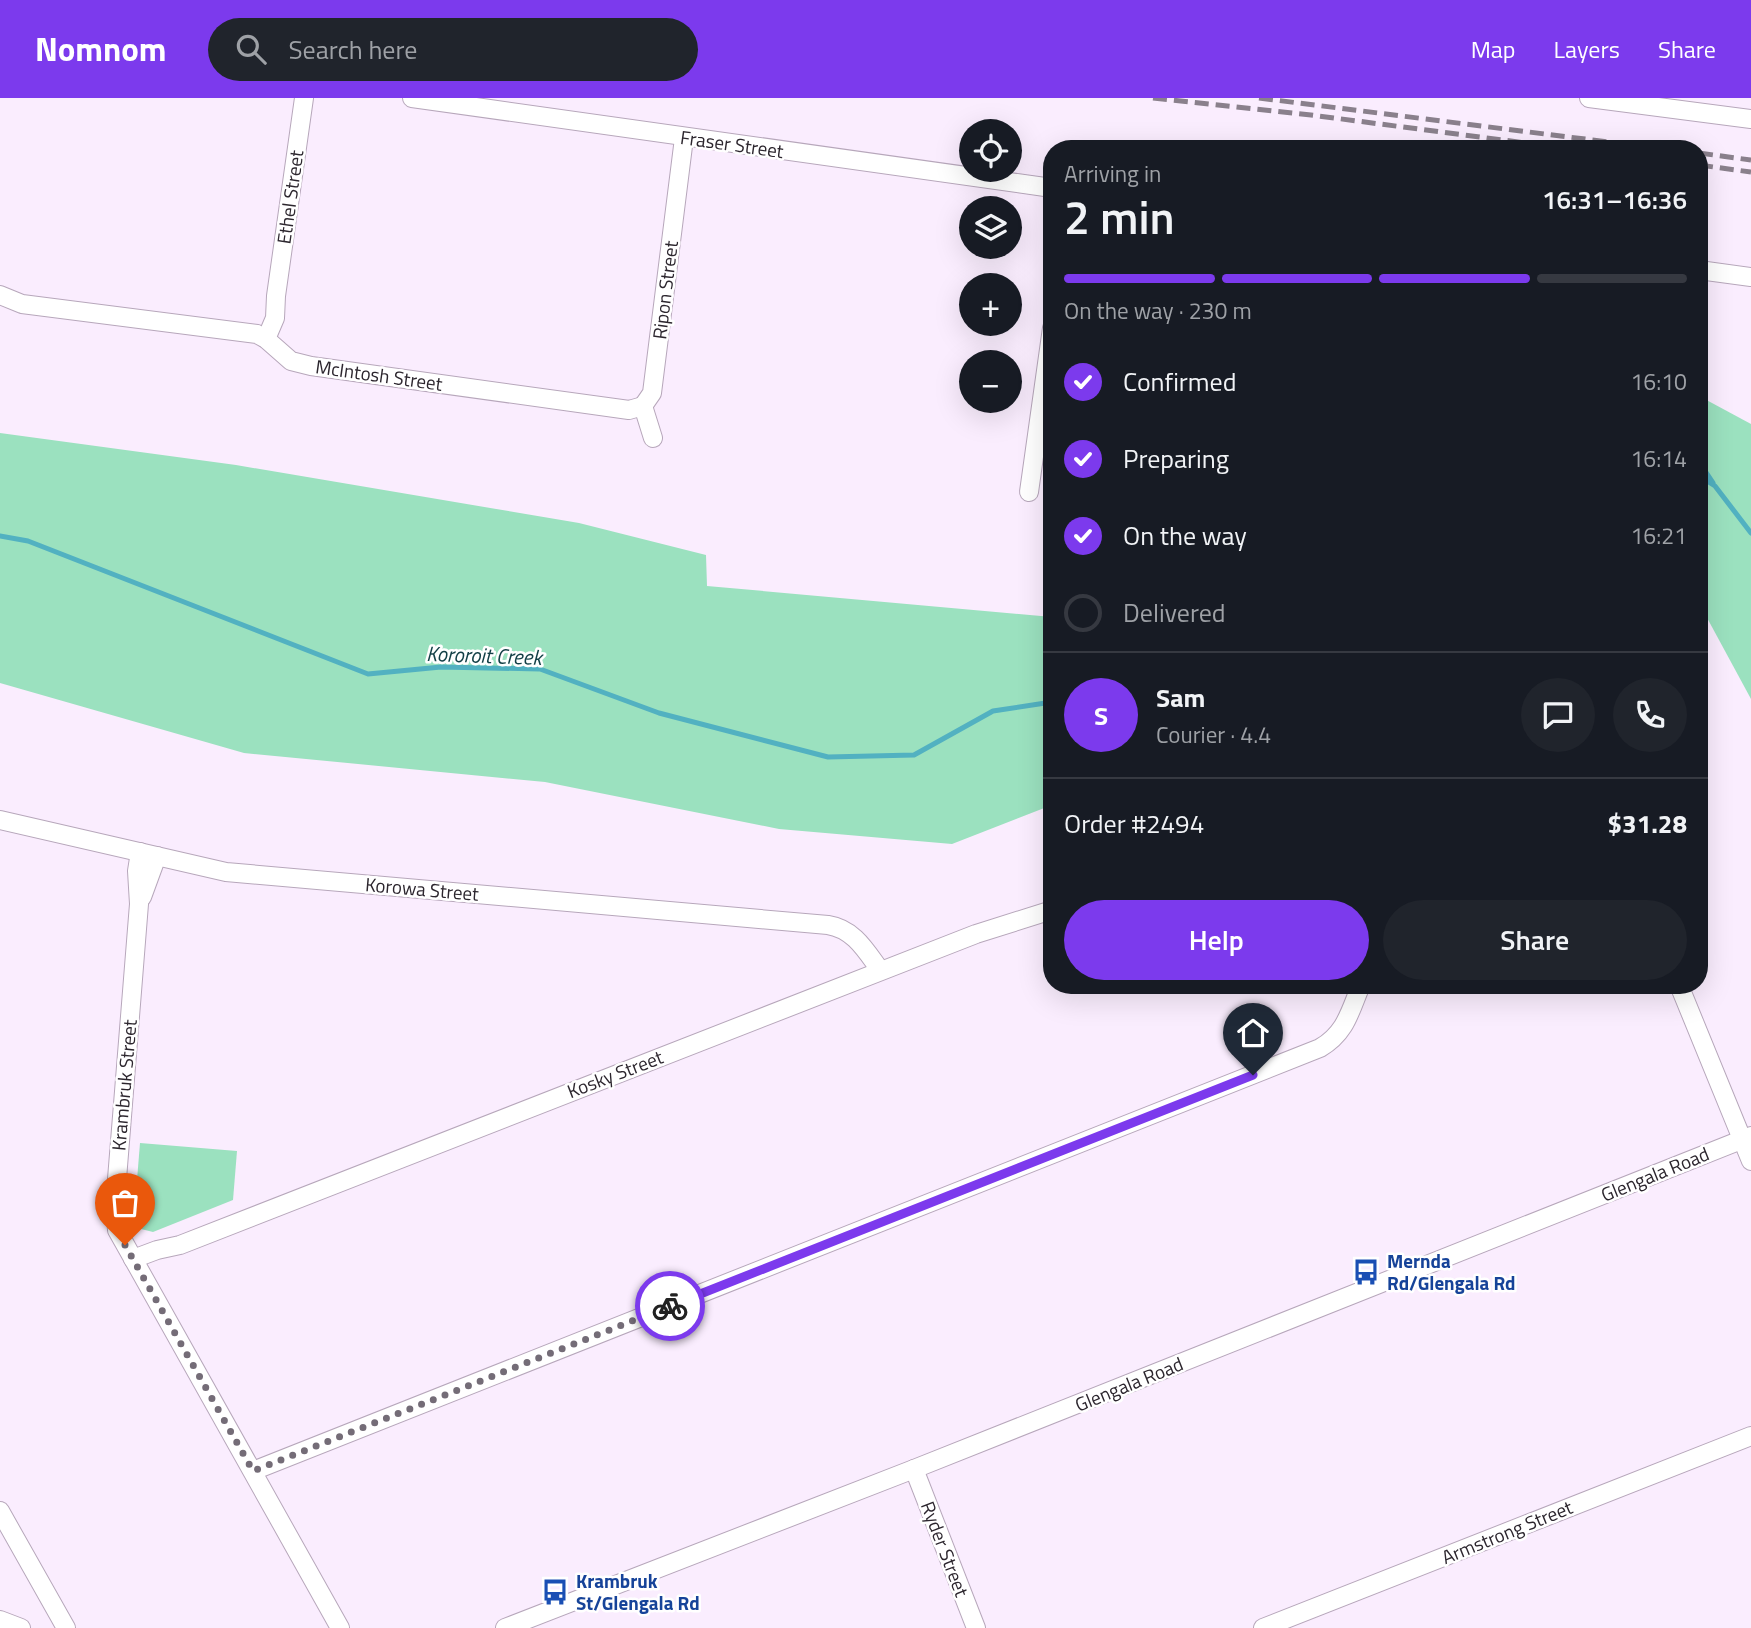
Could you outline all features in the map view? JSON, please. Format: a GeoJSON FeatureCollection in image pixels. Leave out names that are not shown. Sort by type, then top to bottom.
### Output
{"type":"FeatureCollection","features":[{"type":"Feature","properties":{"kind":"street","name":"Ethel Street"},"geometry":{"type":"LineString","coordinates":[[261,337],[276,296],[304,98]]}},
{"type":"Feature","properties":{"kind":"street","name":"Fraser Street"},"geometry":{"type":"LineString","coordinates":[[412,98],[1043,187]]}},
{"type":"Feature","properties":{"kind":"street"},"geometry":{"type":"LineString","coordinates":[[1589,98],[1695,105],[1751,119]]}},
{"type":"Feature","properties":{"kind":"street","name":"Ripon Street"},"geometry":{"type":"LineString","coordinates":[[643,406],[652,393],[684,138]]}},
{"type":"Feature","properties":{"kind":"street"},"geometry":{"type":"LineString","coordinates":[[1708,271],[1751,277]]}},
{"type":"Feature","properties":{"kind":"street"},"geometry":{"type":"LineString","coordinates":[[0,295],[22,304],[261,337]]}},
{"type":"Feature","properties":{"kind":"street","name":"McIntosh Street"},"geometry":{"type":"LineString","coordinates":[[261,337],[291,360],[311,366],[629,410],[643,406]]}},
{"type":"Feature","properties":{"kind":"street"},"geometry":{"type":"LineString","coordinates":[[1029,492],[1043,392]]}},
{"type":"Feature","properties":{"kind":"street"},"geometry":{"type":"LineString","coordinates":[[643,406],[653,438]]}},
{"type":"Feature","properties":{"kind":"street","name":"Korowa Street"},"geometry":{"type":"LineString","coordinates":[[0,820],[226,872],[828,925],[848,932],[861,944],[872,974]]}},
{"type":"Feature","properties":{"kind":"street","name":"Krambruk Street"},"geometry":{"type":"LineString","coordinates":[[148,854],[139,904],[114,1204],[117,1230],[340,1628]]}},
{"type":"Feature","properties":{"kind":"street","name":"Kosky Street"},"geometry":{"type":"LineString","coordinates":[[136,1264],[872,974],[976,934],[1043,913]]}},
{"type":"Feature","properties":{"kind":"street"},"geometry":{"type":"LineString","coordinates":[[253,1471],[1320,1048],[1343,1030],[1357,994]]}},
{"type":"Feature","properties":{"kind":"street"},"geometry":{"type":"LineString","coordinates":[[1683,994],[1746,1138],[1751,1161]]}},
{"type":"Feature","properties":{"kind":"street","name":"Glengala Road"},"geometry":{"type":"LineString","coordinates":[[505,1628],[914,1469],[1746,1138]]}},
{"type":"Feature","properties":{"kind":"street","name":"Armstrong Street"},"geometry":{"type":"LineString","coordinates":[[1262,1628],[1751,1436]]}},
{"type":"Feature","properties":{"kind":"street","name":"Ryder Street"},"geometry":{"type":"LineString","coordinates":[[914,1469],[976,1628]]}},
{"type":"Feature","properties":{"kind":"street"},"geometry":{"type":"LineString","coordinates":[[0,1511],[61,1627]]}},
{"type":"Feature","properties":{"kind":"street"},"geometry":{"type":"LineString","coordinates":[[0,1619],[21,1628]]}},
{"type":"Feature","properties":{"kind":"green space"},"geometry":{"type":"Polygon","coordinates":[[[1708,401],[1751,424],[1751,699],[1708,620],[1708,401]]]}},
{"type":"Feature","properties":{"kind":"green space"},"geometry":{"type":"Polygon","coordinates":[[[0,433],[236,465],[579,523],[706,555],[707,586],[1043,616],[1043,809],[952,844],[779,829],[545,782],[244,753],[0,683],[0,433]]]}},
{"type":"Feature","properties":{"kind":"green space"},"geometry":{"type":"Polygon","coordinates":[[[140,1143],[237,1151],[233,1200],[153,1232],[141,1229],[134,1217],[140,1143]]]}},
{"type":"Feature","properties":{"kind":"waterway"},"geometry":{"type":"LineString","coordinates":[[1708,476],[1713,483]]}},
{"type":"Feature","properties":{"kind":"waterway","name":"Kororoit Creek"},"geometry":{"type":"LineString","coordinates":[[1708,482],[1715,486],[1751,533]]}},
{"type":"Feature","properties":{"kind":"waterway","name":"Kororoit Creek"},"geometry":{"type":"LineString","coordinates":[[0,536],[28,541],[368,674],[441,667],[540,669],[659,713],[828,757],[914,755],[993,711],[1043,703]]}},
{"type":"Feature","properties":{"kind":"railway"},"geometry":{"type":"LineString","coordinates":[[1153,98],[1503,140]]}},
{"type":"Feature","properties":{"kind":"railway"},"geometry":{"type":"LineString","coordinates":[[1259,98],[1593,140]]}},
{"type":"Feature","properties":{"kind":"railway"},"geometry":{"type":"LineString","coordinates":[[1708,154],[1751,160]]}},
{"type":"Feature","properties":{"kind":"railway"},"geometry":{"type":"LineString","coordinates":[[1708,166],[1751,172]]}},
{"type":"Feature","properties":{"kind":"way so far"},"geometry":{"type":"LineString","coordinates":[[125,1245],[253,1471],[670,1306]]}},
{"type":"Feature","properties":{"kind":"place","name":"Mernda Rd/Glengala Rd"},"geometry":{"type":"Point","coordinates":[1366,1272]}},
{"type":"Feature","properties":{"kind":"place","name":"Krambruk St/Glengala Rd"},"geometry":{"type":"Point","coordinates":[555,1592]}},
{"type":"Feature","properties":{"kind":"route"},"geometry":{"type":"LineString","coordinates":[[670,1306],[1253,1075]]}}]}
